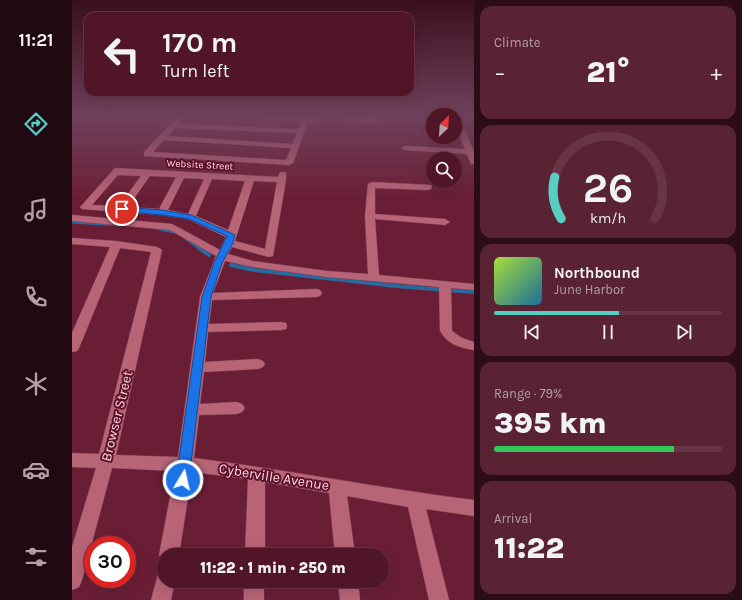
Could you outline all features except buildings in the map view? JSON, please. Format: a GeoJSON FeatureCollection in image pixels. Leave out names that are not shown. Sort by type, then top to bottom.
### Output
{"type":"FeatureCollection","features":[{"type":"Feature","properties":{"kind":"street"},"geometry":{"type":"LineString","coordinates":[[157,143],[147,154],[289,163],[297,143]]}},
{"type":"Feature","properties":{"kind":"street"},"geometry":{"type":"LineString","coordinates":[[245,143],[296,146]]}},
{"type":"Feature","properties":{"kind":"street"},"geometry":{"type":"LineString","coordinates":[[466,143],[474,162]]}},
{"type":"Feature","properties":{"kind":"street"},"geometry":{"type":"LineString","coordinates":[[405,148],[470,152]]}},
{"type":"Feature","properties":{"kind":"street","name":"Website Street"},"geometry":{"type":"LineString","coordinates":[[122,209],[86,207],[117,171],[146,174],[250,179],[282,177],[269,254],[228,244]]}},
{"type":"Feature","properties":{"kind":"street"},"geometry":{"type":"LineString","coordinates":[[122,209],[146,174]]}},
{"type":"Feature","properties":{"kind":"street"},"geometry":{"type":"LineString","coordinates":[[162,212],[182,176]]}},
{"type":"Feature","properties":{"kind":"street"},"geometry":{"type":"LineString","coordinates":[[191,217],[209,177]]}},
{"type":"Feature","properties":{"kind":"street"},"geometry":{"type":"LineString","coordinates":[[170,548],[185,464],[206,297],[228,244],[250,179]]}},
{"type":"Feature","properties":{"kind":"street"},"geometry":{"type":"LineString","coordinates":[[374,278],[370,216],[371,186],[426,187]]}},
{"type":"Feature","properties":{"kind":"street"},"geometry":{"type":"LineString","coordinates":[[122,209],[162,212],[191,217],[228,244],[230,259],[269,267],[374,278],[446,288],[474,287]]}},
{"type":"Feature","properties":{"kind":"street"},"geometry":{"type":"LineString","coordinates":[[370,216],[445,222]]}},
{"type":"Feature","properties":{"kind":"street"},"geometry":{"type":"LineString","coordinates":[[72,218],[172,227],[228,244]]}},
{"type":"Feature","properties":{"kind":"street"},"geometry":{"type":"LineString","coordinates":[[72,241],[116,244],[72,348]]}},
{"type":"Feature","properties":{"kind":"street","name":"Browser Street"},"geometry":{"type":"LineString","coordinates":[[72,580],[106,461],[157,250],[116,244]]}},
{"type":"Feature","properties":{"kind":"street"},"geometry":{"type":"LineString","coordinates":[[446,288],[446,331],[448,336],[468,346],[474,346]]}},
{"type":"Feature","properties":{"kind":"street"},"geometry":{"type":"LineString","coordinates":[[206,297],[316,293]]}},
{"type":"Feature","properties":{"kind":"street"},"geometry":{"type":"LineString","coordinates":[[202,328],[281,326]]}},
{"type":"Feature","properties":{"kind":"street"},"geometry":{"type":"LineString","coordinates":[[197,366],[258,364]]}},
{"type":"Feature","properties":{"kind":"street"},"geometry":{"type":"LineString","coordinates":[[192,410],[237,408]]}},
{"type":"Feature","properties":{"kind":"street","name":"Cyberville Avenue"},"geometry":{"type":"LineString","coordinates":[[72,460],[185,464],[257,473],[415,500],[474,508]]}},
{"type":"Feature","properties":{"kind":"street"},"geometry":{"type":"LineString","coordinates":[[255,548],[257,473]]}},
{"type":"Feature","properties":{"kind":"street"},"geometry":{"type":"LineString","coordinates":[[337,487],[344,548]]}},
{"type":"Feature","properties":{"kind":"street"},"geometry":{"type":"LineString","coordinates":[[415,500],[439,600]]}},
{"type":"Feature","properties":{"kind":"street"},"geometry":{"type":"LineString","coordinates":[[161,600],[164,588]]}},
{"type":"Feature","properties":{"kind":"street"},"geometry":{"type":"LineString","coordinates":[[254,588],[254,600]]}},
{"type":"Feature","properties":{"kind":"street"},"geometry":{"type":"LineString","coordinates":[[349,588],[350,600]]}},
{"type":"Feature","properties":{"kind":"waterway"},"geometry":{"type":"LineString","coordinates":[[72,222],[120,225]]}},
{"type":"Feature","properties":{"kind":"waterway"},"geometry":{"type":"LineString","coordinates":[[155,228],[179,233],[200,249]]}},
{"type":"Feature","properties":{"kind":"waterway"},"geometry":{"type":"LineString","coordinates":[[199,248],[209,255]]}},
{"type":"Feature","properties":{"kind":"waterway"},"geometry":{"type":"LineString","coordinates":[[231,265],[254,270],[396,286],[474,292]]}},
{"type":"Feature","properties":{"kind":"route"},"geometry":{"type":"LineString","coordinates":[[122,209],[162,212],[191,217],[231,235],[229,243],[218,263],[206,297],[183,480]]}}]}
